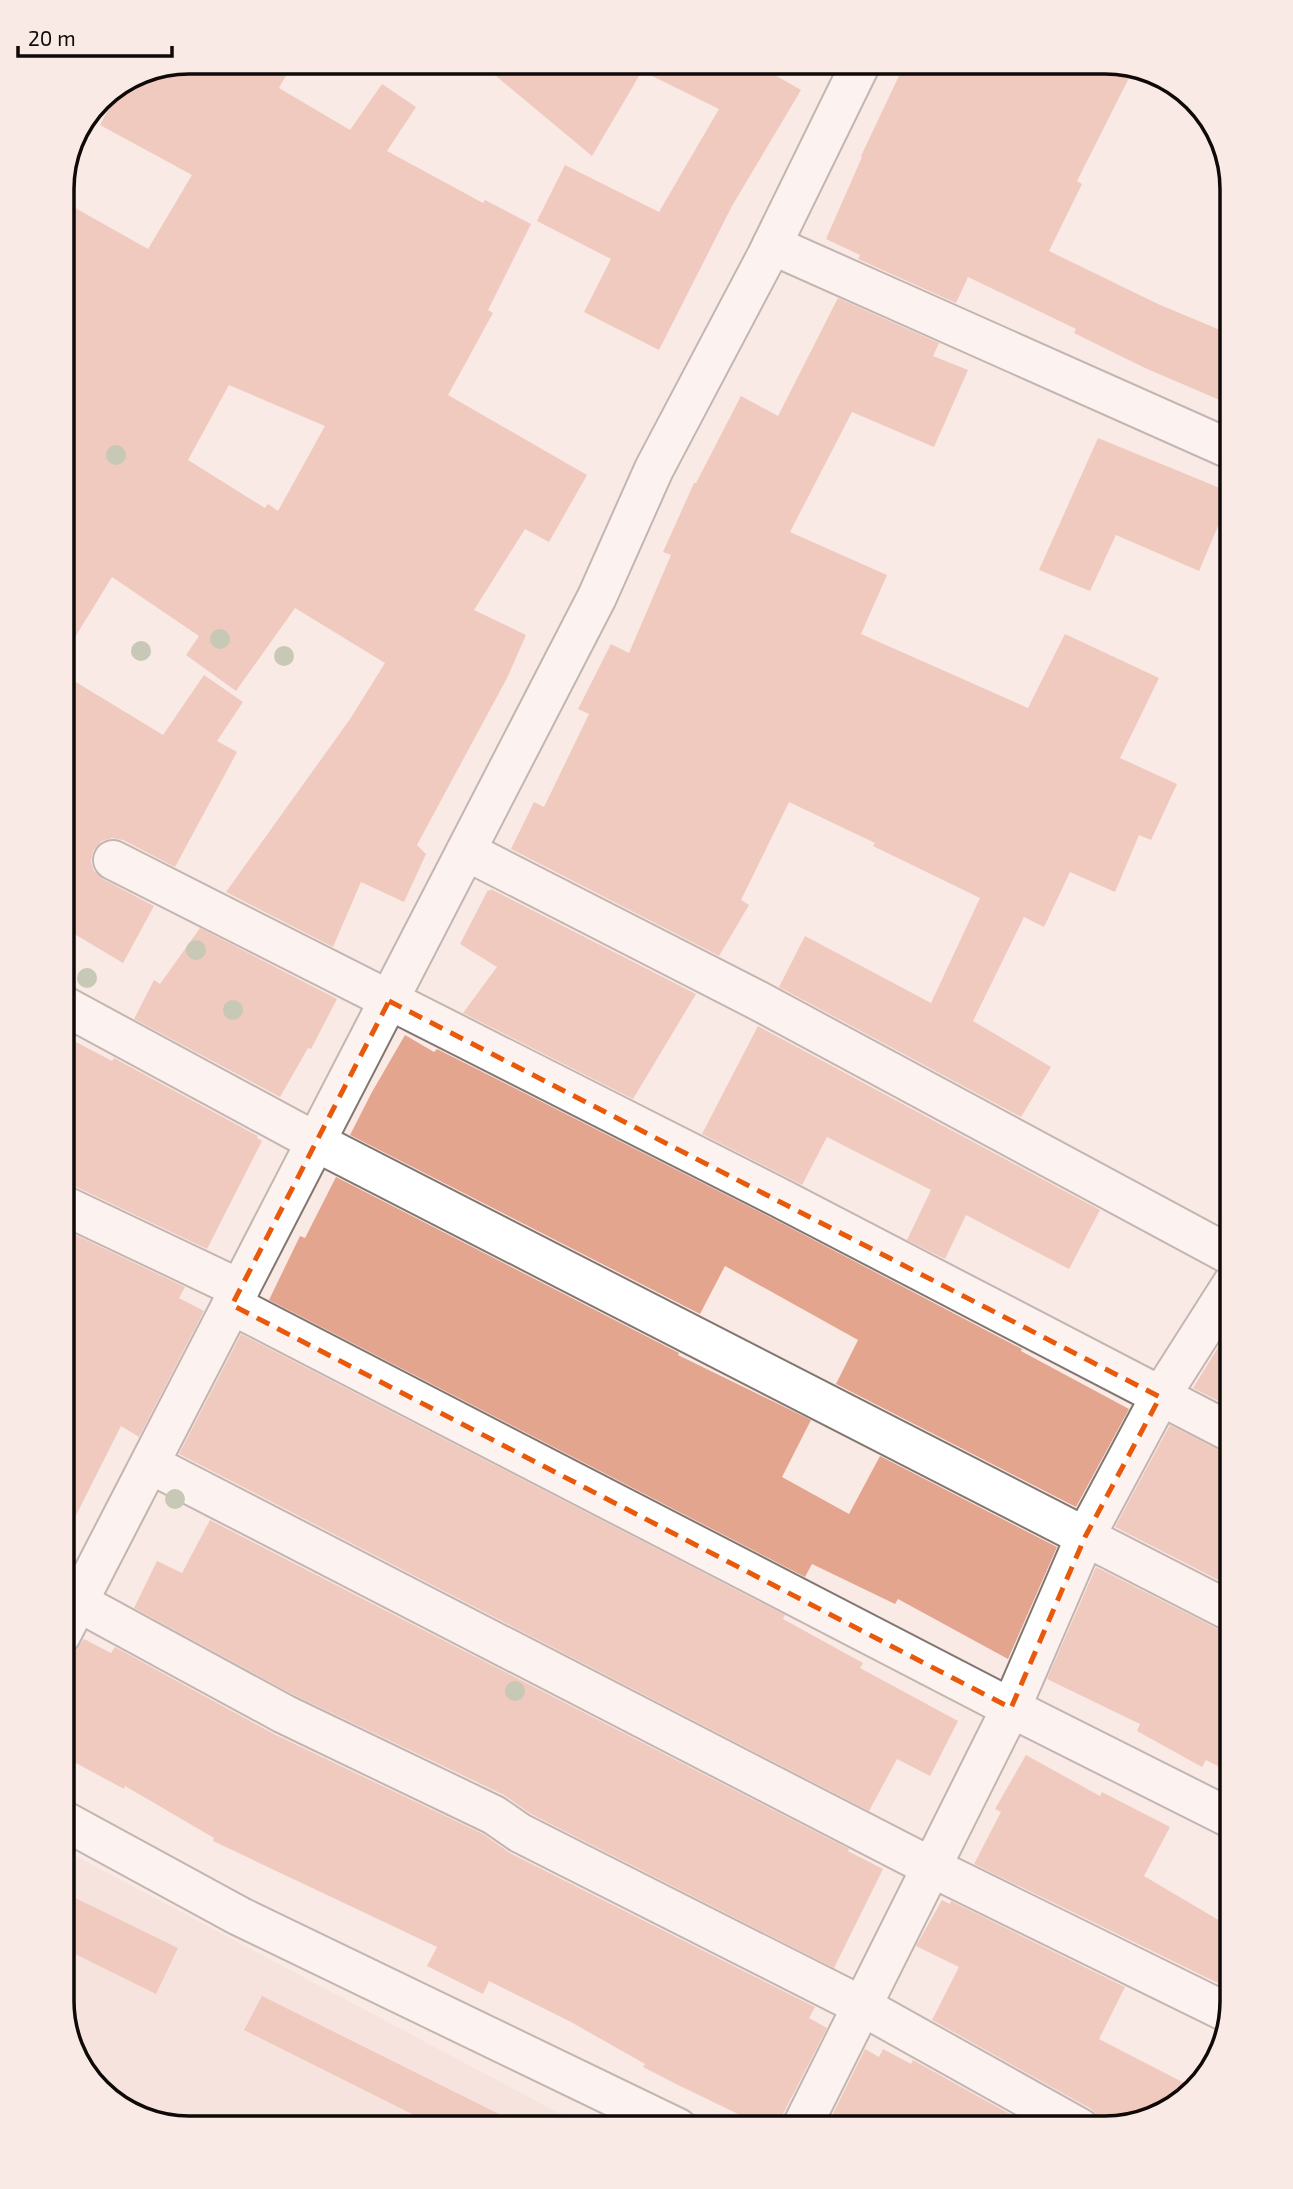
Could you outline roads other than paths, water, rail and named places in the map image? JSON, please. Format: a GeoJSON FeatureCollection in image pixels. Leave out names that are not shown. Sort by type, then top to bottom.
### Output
{"type":"FeatureCollection","features":[{"type":"Feature","properties":{"kind":"street"},"geometry":{"type":"LineString","coordinates":[[74,1611],[597,597],[654,469],[772,245],[856,74]]}},
{"type":"Feature","properties":{"kind":"street"},"geometry":{"type":"LineString","coordinates":[[772,245],[1220,445]]}},
{"type":"Feature","properties":{"kind":"street"},"geometry":{"type":"LineString","coordinates":[[466,851],[769,1006],[1220,1250]]}},
{"type":"Feature","properties":{"kind":"street"},"geometry":{"type":"LineString","coordinates":[[113,860],[778,1198],[1220,1427]]}},
{"type":"Feature","properties":{"kind":"street"},"geometry":{"type":"LineString","coordinates":[[74,1011],[316,1142],[1220,1606]]}},
{"type":"Feature","properties":{"kind":"street"},"geometry":{"type":"LineString","coordinates":[[74,1211],[1011,1708],[1220,1813]]}},
{"type":"Feature","properties":{"kind":"street"},"geometry":{"type":"LineString","coordinates":[[807,2116],[1011,1708],[1085,1537],[1160,1397],[1220,1303]]}},
{"type":"Feature","properties":{"kind":"street"},"geometry":{"type":"LineString","coordinates":[[150,1464],[932,1867],[1219,2009]]}},
{"type":"Feature","properties":{"kind":"street"},"geometry":{"type":"LineString","coordinates":[[74,1621],[284,1714],[494,1815],[520,1833],[862,2006],[1058,2116]]}},
{"type":"Feature","properties":{"kind":"street"},"geometry":{"type":"LineString","coordinates":[[74,1826],[239,1916],[652,2116]]}}]}
